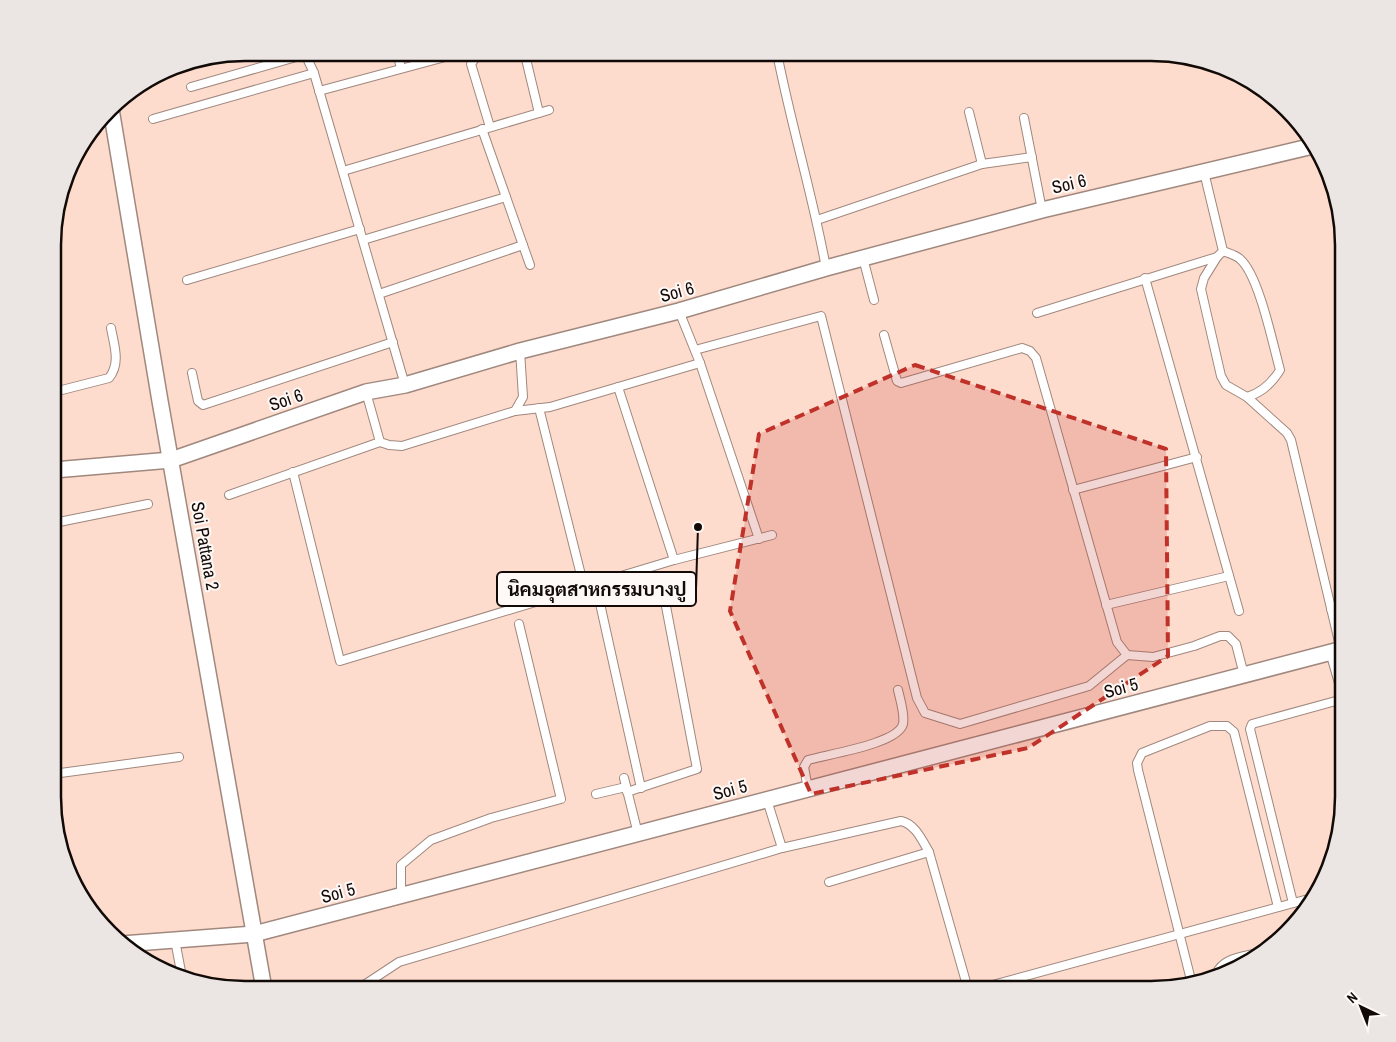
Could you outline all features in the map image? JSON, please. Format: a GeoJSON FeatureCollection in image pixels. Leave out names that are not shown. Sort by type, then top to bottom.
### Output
{"type":"FeatureCollection","features":[{"type":"Feature","properties":{"kind":"street","name":"Soi Pattana 2"},"geometry":{"type":"LineString","coordinates":[[112,118],[263,981]]}},
{"type":"Feature","properties":{"kind":"street","name":"Soi 6"},"geometry":{"type":"LineString","coordinates":[[61,469],[171,460],[366,392],[405,385],[520,351],[679,311],[826,268],[1042,210],[1307,148]]}},
{"type":"Feature","properties":{"kind":"street","name":"Soi 5"},"geometry":{"type":"LineString","coordinates":[[133,943],[254,934],[1335,651]]}},
{"type":"Feature","properties":{"kind":"lane"},"geometry":{"type":"LineString","coordinates":[[191,87],[282,61]]}},
{"type":"Feature","properties":{"kind":"lane"},"geometry":{"type":"LineString","coordinates":[[309,61],[405,385]]}},
{"type":"Feature","properties":{"kind":"lane"},"geometry":{"type":"LineString","coordinates":[[399,61],[401,68]]}},
{"type":"Feature","properties":{"kind":"lane"},"geometry":{"type":"LineString","coordinates":[[319,91],[429,61]]}},
{"type":"Feature","properties":{"kind":"lane"},"geometry":{"type":"LineString","coordinates":[[473,61],[471,64],[486,128],[506,197],[530,265]]}},
{"type":"Feature","properties":{"kind":"lane"},"geometry":{"type":"LineString","coordinates":[[526,61],[539,113]]}},
{"type":"Feature","properties":{"kind":"lane"},"geometry":{"type":"LineString","coordinates":[[779,61],[786,96],[817,220],[826,268]]}},
{"type":"Feature","properties":{"kind":"lane"},"geometry":{"type":"LineString","coordinates":[[153,119],[314,73]]}},
{"type":"Feature","properties":{"kind":"lane"},"geometry":{"type":"LineString","coordinates":[[343,171],[549,110]]}},
{"type":"Feature","properties":{"kind":"lane"},"geometry":{"type":"LineString","coordinates":[[969,112],[982,164]]}},
{"type":"Feature","properties":{"kind":"lane"},"geometry":{"type":"LineString","coordinates":[[1024,118],[1042,210]]}},
{"type":"Feature","properties":{"kind":"lane"},"geometry":{"type":"LineString","coordinates":[[817,220],[982,164],[1032,157]]}},
{"type":"Feature","properties":{"kind":"lane"},"geometry":{"type":"LineString","coordinates":[[1204,172],[1220,254],[1204,278],[1202,289],[1221,376],[1226,385],[1247,398],[1287,432],[1291,440],[1335,632]]}},
{"type":"Feature","properties":{"kind":"lane"},"geometry":{"type":"LineString","coordinates":[[363,240],[506,197]]}},
{"type":"Feature","properties":{"kind":"lane"},"geometry":{"type":"LineString","coordinates":[[187,280],[360,228]]}},
{"type":"Feature","properties":{"kind":"lane"},"geometry":{"type":"LineString","coordinates":[[379,294],[523,245]]}},
{"type":"Feature","properties":{"kind":"lane"},"geometry":{"type":"LineString","coordinates":[[1037,313],[1220,254],[1239,258],[1248,268],[1254,282],[1280,370],[1272,383],[1247,398]]}},
{"type":"Feature","properties":{"kind":"lane"},"geometry":{"type":"LineString","coordinates":[[863,258],[874,300]]}},
{"type":"Feature","properties":{"kind":"lane"},"geometry":{"type":"LineString","coordinates":[[1145,278],[1239,611]]}},
{"type":"Feature","properties":{"kind":"lane"},"geometry":{"type":"LineString","coordinates":[[679,311],[700,363],[759,539]]}},
{"type":"Feature","properties":{"kind":"lane"},"geometry":{"type":"LineString","coordinates":[[695,350],[821,316],[914,688],[926,712],[960,724],[1089,686],[1128,655],[1152,657],[1194,646],[1220,636],[1228,636],[1236,644],[1244,675]]}},
{"type":"Feature","properties":{"kind":"lane"},"geometry":{"type":"LineString","coordinates":[[61,390],[109,378],[115,370],[116,362],[111,328]]}},
{"type":"Feature","properties":{"kind":"lane"},"geometry":{"type":"LineString","coordinates":[[884,335],[897,382],[901,383],[1022,348],[1030,351],[1036,358],[1117,642],[1128,655]]}},
{"type":"Feature","properties":{"kind":"lane"},"geometry":{"type":"LineString","coordinates":[[192,373],[198,401],[203,405],[393,342]]}},
{"type":"Feature","properties":{"kind":"lane"},"geometry":{"type":"LineString","coordinates":[[515,411],[522,397],[520,351]]}},
{"type":"Feature","properties":{"kind":"lane"},"geometry":{"type":"LineString","coordinates":[[229,494],[380,442],[402,446],[515,411],[539,408],[700,363]]}},
{"type":"Feature","properties":{"kind":"lane"},"geometry":{"type":"LineString","coordinates":[[618,387],[674,560]]}},
{"type":"Feature","properties":{"kind":"lane"},"geometry":{"type":"LineString","coordinates":[[366,392],[380,442]]}},
{"type":"Feature","properties":{"kind":"lane"},"geometry":{"type":"LineString","coordinates":[[539,408],[584,587]]}},
{"type":"Feature","properties":{"kind":"lane"},"geometry":{"type":"LineString","coordinates":[[1073,490],[1197,457]]}},
{"type":"Feature","properties":{"kind":"lane"},"geometry":{"type":"LineString","coordinates":[[293,472],[340,661],[674,560],[772,535]]}},
{"type":"Feature","properties":{"kind":"lane"},"geometry":{"type":"LineString","coordinates":[[61,522],[148,504]]}},
{"type":"Feature","properties":{"kind":"lane"},"geometry":{"type":"LineString","coordinates":[[1106,605],[1229,576]]}},
{"type":"Feature","properties":{"kind":"lane"},"geometry":{"type":"LineString","coordinates":[[596,794],[626,786],[640,788],[697,768],[661,580]]}},
{"type":"Feature","properties":{"kind":"lane"},"geometry":{"type":"LineString","coordinates":[[599,599],[640,788]]}},
{"type":"Feature","properties":{"kind":"lane"},"geometry":{"type":"LineString","coordinates":[[1331,609],[1335,608]]}},
{"type":"Feature","properties":{"kind":"lane"},"geometry":{"type":"LineString","coordinates":[[401,896],[401,865],[431,840],[490,818],[561,799],[519,624]]}},
{"type":"Feature","properties":{"kind":"lane"},"geometry":{"type":"LineString","coordinates":[[808,789],[804,766],[808,760],[888,739],[900,730],[904,722],[898,690]]}},
{"type":"Feature","properties":{"kind":"lane"},"geometry":{"type":"LineString","coordinates":[[1293,903],[1250,729],[1252,724],[1335,700]]}},
{"type":"Feature","properties":{"kind":"lane"},"geometry":{"type":"LineString","coordinates":[[1191,976],[1137,763],[1142,753],[1210,726],[1227,726],[1234,732],[1278,907]]}},
{"type":"Feature","properties":{"kind":"lane"},"geometry":{"type":"LineString","coordinates":[[61,773],[179,757]]}},
{"type":"Feature","properties":{"kind":"lane"},"geometry":{"type":"LineString","coordinates":[[626,786],[638,834]]}},
{"type":"Feature","properties":{"kind":"lane"},"geometry":{"type":"LineString","coordinates":[[767,800],[782,848]]}},
{"type":"Feature","properties":{"kind":"lane"},"geometry":{"type":"LineString","coordinates":[[370,981],[399,962],[782,848],[901,821],[908,824],[920,835],[929,852],[966,981]]}},
{"type":"Feature","properties":{"kind":"lane"},"geometry":{"type":"LineString","coordinates":[[829,882],[929,852]]}},
{"type":"Feature","properties":{"kind":"lane"},"geometry":{"type":"LineString","coordinates":[[1007,981],[1303,900]]}},
{"type":"Feature","properties":{"kind":"lane"},"geometry":{"type":"LineString","coordinates":[[175,940],[180,969]]}},
{"type":"Feature","properties":{"kind":"lane"},"geometry":{"type":"LineString","coordinates":[[1219,968],[1230,960],[1241,957]]}},
{"type":"Feature","properties":{"kind":"highlighted area"},"geometry":{"type":"Polygon","coordinates":[[[915,365],[1166,449],[1168,656],[1028,748],[811,794],[730,611],[759,434],[915,365]]]}},
{"type":"Feature","properties":{"kind":"shaded area"},"geometry":{"type":"Polygon","coordinates":[[[1151,61],[1187,65],[1210,71],[1232,80],[1263,99],[1297,133],[1316,164],[1325,186],[1331,209],[1335,245],[1335,797],[1331,833],[1325,856],[1316,878],[1297,909],[1263,943],[1232,962],[1210,971],[1187,977],[1151,981],[245,981],[209,977],[186,971],[164,962],[133,943],[99,909],[86,889],[71,856],[63,821],[61,797],[61,245],[63,221],[71,186],[80,164],[99,133],[115,115],[143,92],[175,75],[209,65],[233,62],[1151,61]]]}},
{"type":"Feature","properties":{"kind":"place","name":"นิคมอุตสาหกรรมบางปู"},"geometry":{"type":"Point","coordinates":[698,527]}}]}
